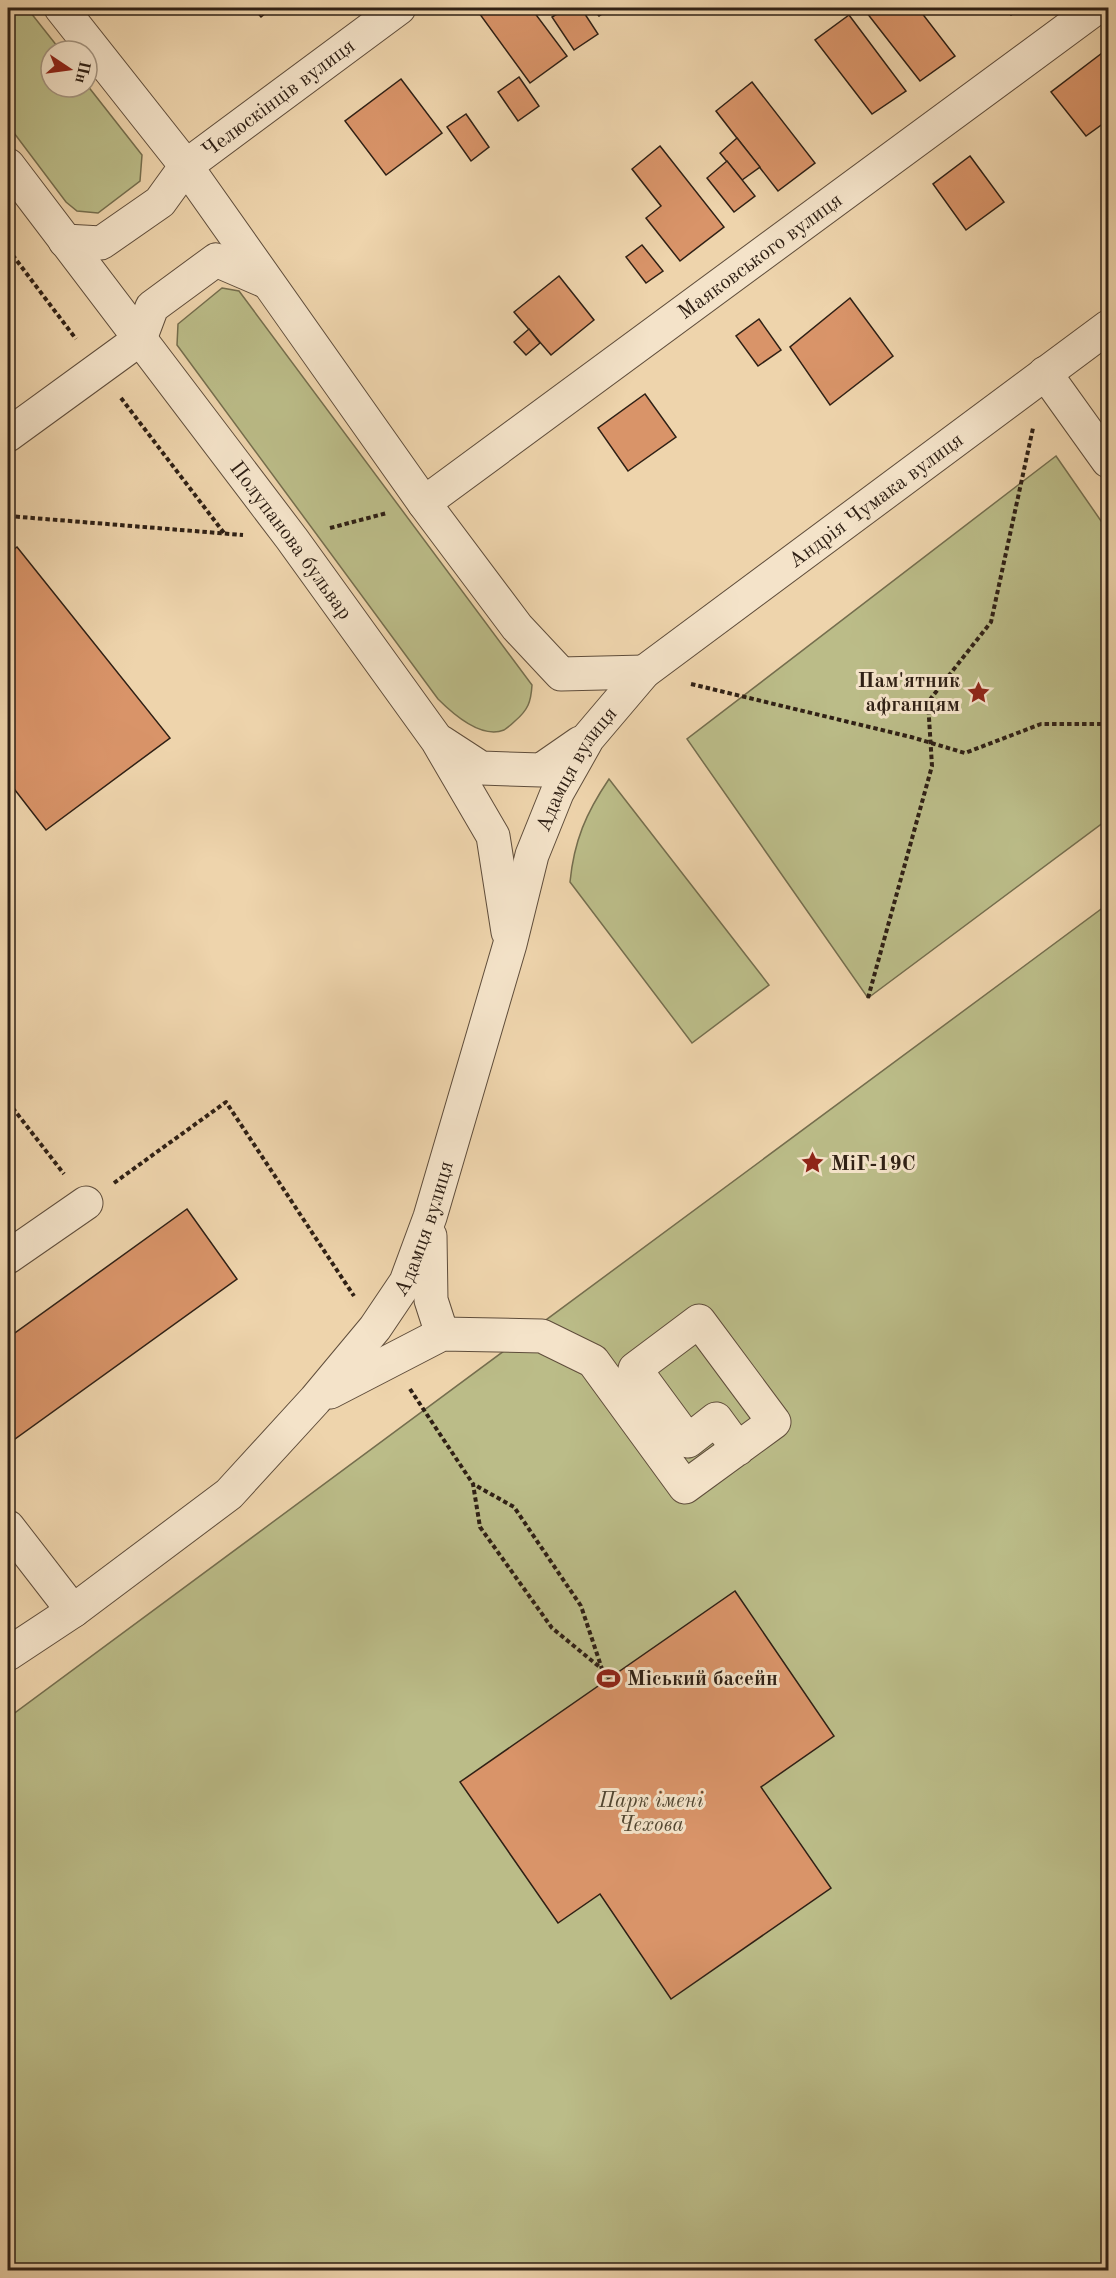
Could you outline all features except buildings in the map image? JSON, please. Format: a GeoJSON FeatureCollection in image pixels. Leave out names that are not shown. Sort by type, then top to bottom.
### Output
{"type":"FeatureCollection","features":[{"type":"Feature","properties":{"kind":"street"},"geometry":{"type":"LineString","coordinates":[[61,8],[186,166],[424,503],[517,627],[561,674],[644,672]]}},
{"type":"Feature","properties":{"kind":"street","name":"Челюскінців вулиця"},"geometry":{"type":"LineString","coordinates":[[65,241],[101,243],[160,202],[186,166],[399,8]]}},
{"type":"Feature","properties":{"kind":"street","name":"Маяковського вулиця"},"geometry":{"type":"LineString","coordinates":[[424,503],[1096,8]]}},
{"type":"Feature","properties":{"kind":"street","name":"Полупанова бульвар"},"geometry":{"type":"LineString","coordinates":[[8,165],[291,538],[437,740],[493,836],[510,944]]}},
{"type":"Feature","properties":{"kind":"street"},"geometry":{"type":"LineString","coordinates":[[8,435],[140,339],[152,307],[216,260],[267,282]]}},
{"type":"Feature","properties":{"kind":"street","name":"Андрія Чумака вулиця"},"geometry":{"type":"LineString","coordinates":[[644,672],[1108,327]]}},
{"type":"Feature","properties":{"kind":"street"},"geometry":{"type":"LineString","coordinates":[[1045,373],[1108,461]]}},
{"type":"Feature","properties":{"kind":"street","name":"Адамця вулиця"},"geometry":{"type":"LineString","coordinates":[[8,1654],[73,1611],[229,1494],[315,1400],[375,1328],[406,1282],[430,1217],[510,944],[532,855],[557,794],[588,738],[644,672]]}},
{"type":"Feature","properties":{"kind":"street"},"geometry":{"type":"LineString","coordinates":[[437,740],[482,768],[541,771],[588,738]]}},
{"type":"Feature","properties":{"kind":"street"},"geometry":{"type":"LineString","coordinates":[[8,1257],[86,1203]]}},
{"type":"Feature","properties":{"kind":"street"},"geometry":{"type":"LineString","coordinates":[[430,1217],[431,1300],[442,1334]]}},
{"type":"Feature","properties":{"kind":"street"},"geometry":{"type":"LineString","coordinates":[[315,1400],[442,1334],[542,1336],[593,1361],[685,1487],[738,1449]]}},
{"type":"Feature","properties":{"kind":"street"},"geometry":{"type":"LineString","coordinates":[[8,1527],[73,1611]]}},
{"type":"Feature","properties":{"kind":"path"},"geometry":{"type":"LineString","coordinates":[[868,998],[932,766],[928,702],[991,622],[1045,373]]}},
{"type":"Feature","properties":{"kind":"path"},"geometry":{"type":"LineString","coordinates":[[8,516],[291,538],[424,503]]}},
{"type":"Feature","properties":{"kind":"path"},"geometry":{"type":"LineString","coordinates":[[644,672],[965,753],[1041,724],[1108,724]]}},
{"type":"Feature","properties":{"kind":"path"},"geometry":{"type":"LineString","coordinates":[[8,1102],[86,1203],[226,1102],[375,1328]]}},
{"type":"Feature","properties":{"kind":"path"},"geometry":{"type":"LineString","coordinates":[[391,1360],[473,1484],[480,1527],[552,1628],[602,1669],[609,1678]]}},
{"type":"Feature","properties":{"kind":"path"},"geometry":{"type":"LineString","coordinates":[[473,1484],[514,1507],[581,1606],[602,1669]]}},
{"type":"Feature","properties":{"kind":"green space"},"geometry":{"type":"Polygon","coordinates":[[[8,8],[27,8],[52,39],[39,39],[39,99],[98,99],[142,155],[140,181],[98,213],[77,211],[66,202],[8,125],[8,8]]]}},
{"type":"Feature","properties":{"kind":"green space"},"geometry":{"type":"Polygon","coordinates":[[[222,288],[239,291],[532,685],[530,701],[526,709],[504,730],[486,731],[468,724],[438,699],[177,345],[178,324],[222,288]]]}},
{"type":"Feature","properties":{"kind":"green space"},"geometry":{"type":"Polygon","coordinates":[[[1056,456],[1108,531],[1108,819],[868,998],[687,739],[1056,456]]]}},
{"type":"Feature","properties":{"kind":"green space"},"geometry":{"type":"Polygon","coordinates":[[[609,779],[769,985],[692,1043],[570,882],[582,828],[609,779]]]}},
{"type":"Feature","properties":{"kind":"green space","name":"Парк імені Чехова"},"geometry":{"type":"Polygon","coordinates":[[[1108,904],[1108,2270],[8,2270],[8,1718],[1108,904]]]}},
{"type":"Feature","properties":{"kind":"place","name":"Пам'ятник афганцям"},"geometry":{"type":"Point","coordinates":[978,692]}},
{"type":"Feature","properties":{"kind":"place","name":"МіГ-19С"},"geometry":{"type":"Point","coordinates":[813,1163]}},
{"type":"Feature","properties":{"kind":"place","name":"Міський басейн"},"geometry":{"type":"Point","coordinates":[609,1678]}}]}
